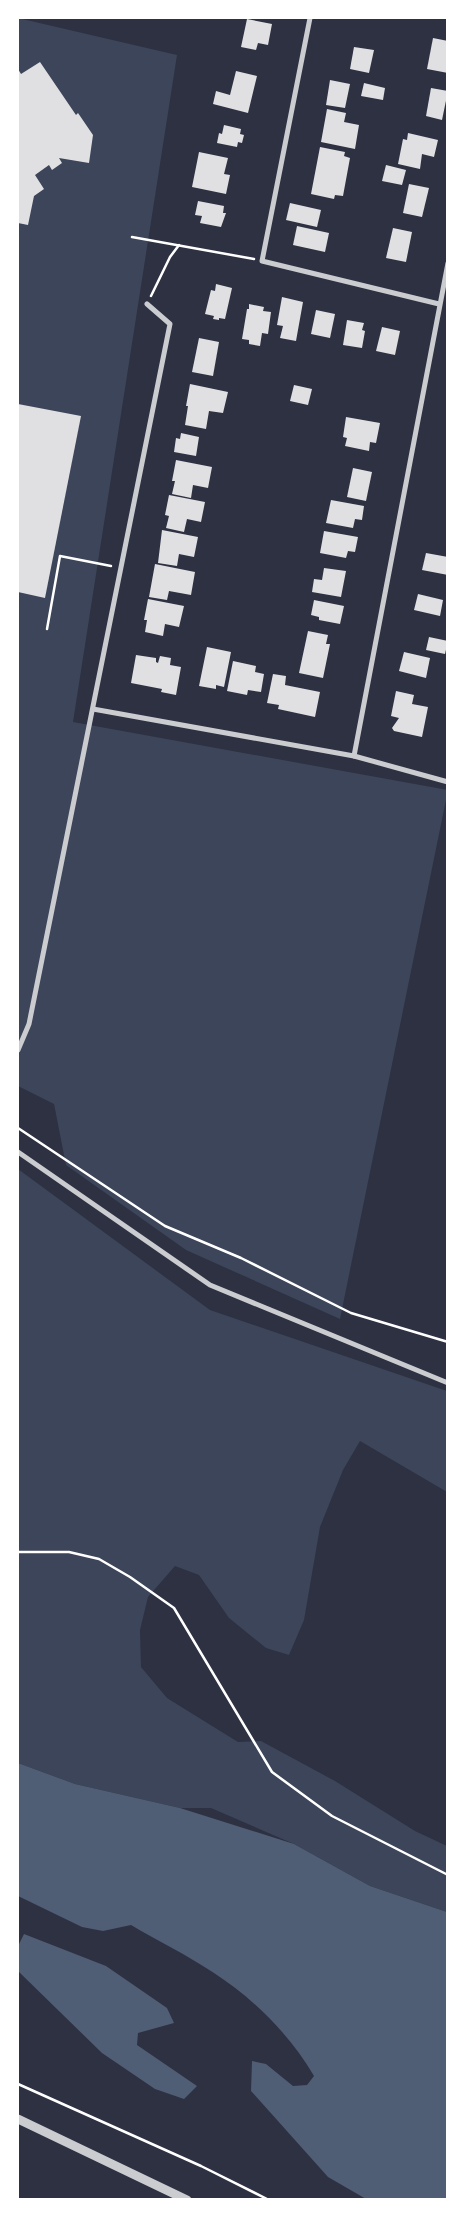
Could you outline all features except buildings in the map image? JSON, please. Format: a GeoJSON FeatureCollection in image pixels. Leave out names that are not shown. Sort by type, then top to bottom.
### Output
{"type":"FeatureCollection","features":[{"type":"Feature","properties":{"kind":"street"},"geometry":{"type":"LineString","coordinates":[[310,18],[262,261],[439,304]]}},
{"type":"Feature","properties":{"kind":"street"},"geometry":{"type":"LineString","coordinates":[[354,756],[448,263]]}},
{"type":"Feature","properties":{"kind":"street"},"geometry":{"type":"LineString","coordinates":[[18,1050],[29,1024],[170,324],[147,304]]}},
{"type":"Feature","properties":{"kind":"street"},"geometry":{"type":"LineString","coordinates":[[93,709],[354,756],[448,782]]}},
{"type":"Feature","properties":{"kind":"street"},"geometry":{"type":"LineString","coordinates":[[18,1152],[210,1285],[448,1383]]}},
{"type":"Feature","properties":{"kind":"street"},"geometry":{"type":"LineString","coordinates":[[18,2119],[187,2200]]}},
{"type":"Feature","properties":{"kind":"path"},"geometry":{"type":"LineString","coordinates":[[132,237],[262,261]]}},
{"type":"Feature","properties":{"kind":"path"},"geometry":{"type":"LineString","coordinates":[[147,304],[170,257],[179,245]]}},
{"type":"Feature","properties":{"kind":"path"},"geometry":{"type":"LineString","coordinates":[[47,630],[60,556],[121,568]]}},
{"type":"Feature","properties":{"kind":"path"},"geometry":{"type":"LineString","coordinates":[[18,1128],[164,1226],[241,1258],[351,1313],[448,1342]]}},
{"type":"Feature","properties":{"kind":"path"},"geometry":{"type":"LineString","coordinates":[[18,1552],[69,1552],[99,1559],[130,1577],[174,1608],[272,1772],[332,1816],[448,1875]]}},
{"type":"Feature","properties":{"kind":"path"},"geometry":{"type":"LineString","coordinates":[[18,2084],[201,2166],[269,2200]]}},
{"type":"Feature","properties":{"kind":"shaded area"},"geometry":{"type":"Polygon","coordinates":[[[18,18],[177,55],[73,722],[448,790],[340,1319],[186,1250],[66,1165],[54,1104],[18,1086],[18,18]]]}},
{"type":"Feature","properties":{"kind":"shaded area"},"geometry":{"type":"Polygon","coordinates":[[[18,1169],[210,1310],[447,1391],[447,1492],[360,1441],[343,1470],[320,1527],[304,1620],[289,1655],[266,1648],[229,1618],[199,1575],[175,1566],[148,1597],[140,1630],[141,1667],[167,1698],[238,1742],[261,1741],[335,1781],[415,1831],[447,1846],[447,1912],[370,1886],[294,1844],[211,1808],[180,1808],[75,1784],[18,1763],[18,1169]]]}},
{"type":"Feature","properties":{"kind":"shaded area"},"geometry":{"type":"Polygon","coordinates":[[[18,1763],[75,1784],[180,1808],[294,1844],[370,1886],[447,1912],[447,2199],[366,2199],[328,2177],[251,2091],[252,2061],[266,2064],[293,2086],[307,2085],[314,2076],[294,2046],[257,2006],[214,1973],[131,1925],[103,1931],[82,1927],[18,1896],[18,1763]]]}},
{"type":"Feature","properties":{"kind":"shaded area"},"geometry":{"type":"Polygon","coordinates":[[[24,1934],[106,1966],[167,2008],[174,2023],[138,2033],[137,2045],[197,2086],[184,2099],[155,2089],[102,2053],[18,1971],[18,1946],[24,1934]]]}}]}
